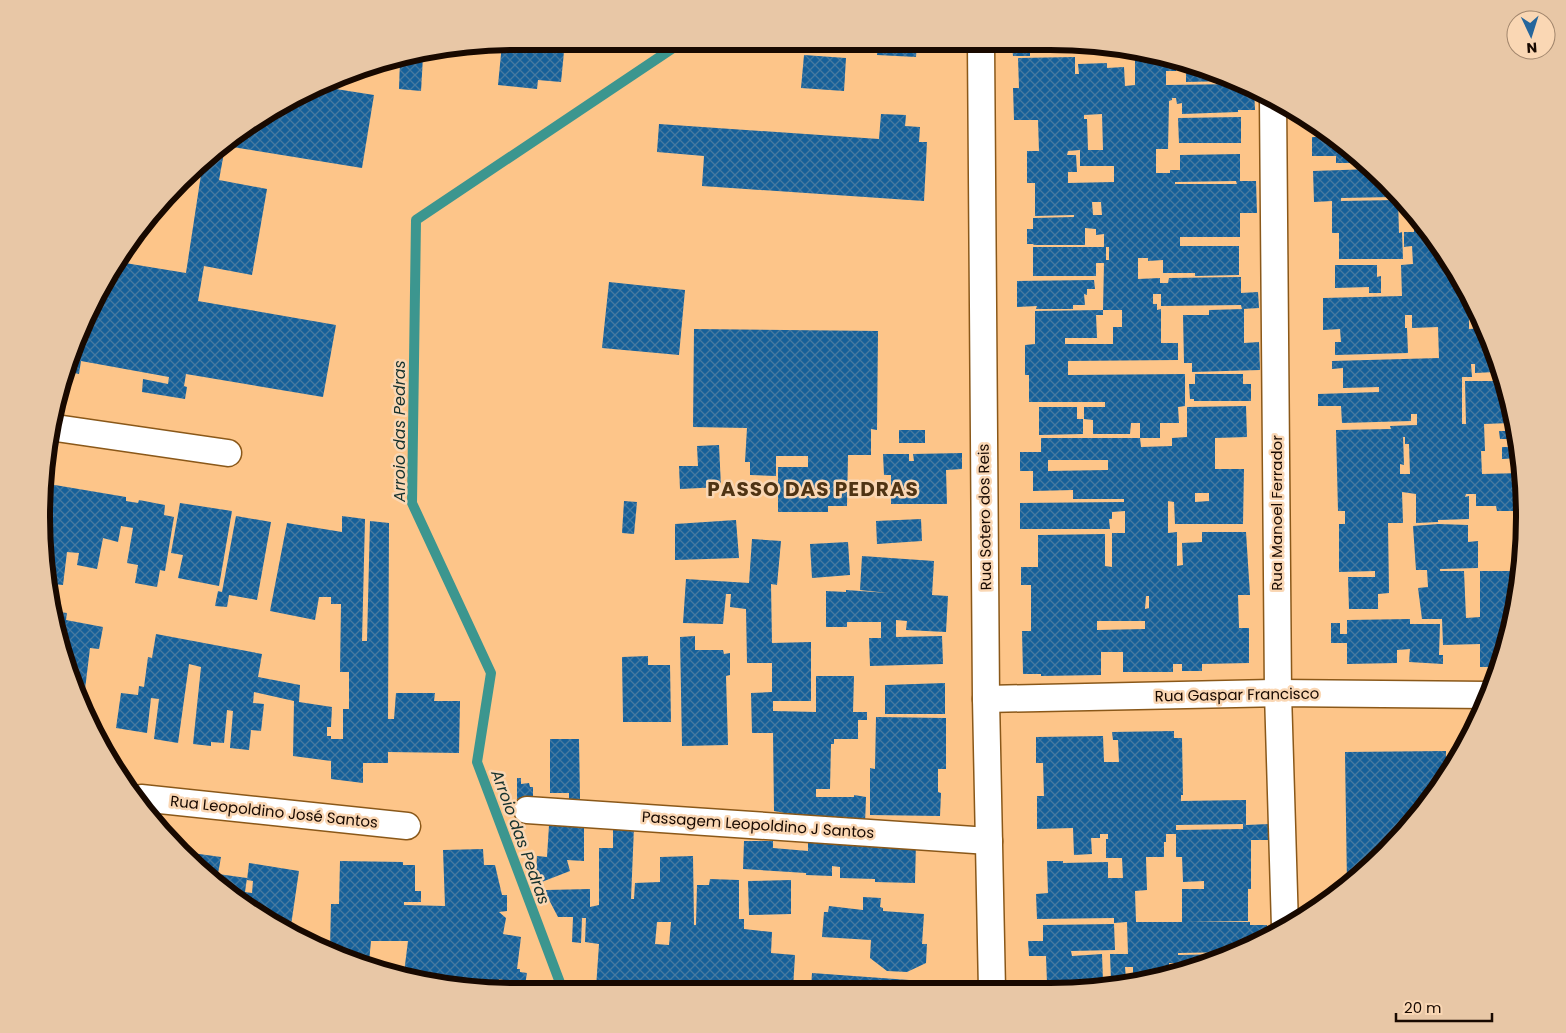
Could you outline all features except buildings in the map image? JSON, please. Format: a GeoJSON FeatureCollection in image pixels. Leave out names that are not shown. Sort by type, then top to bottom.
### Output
{"type":"FeatureCollection","features":[{"type":"Feature","properties":{"kind":"street","name":"Rua Sotero dos Reis"},"geometry":{"type":"LineString","coordinates":[[981,50],[986,699],[992,983]]}},
{"type":"Feature","properties":{"kind":"street","name":"Rua Manoel Ferrador"},"geometry":{"type":"LineString","coordinates":[[1273,107],[1278,693],[1285,920]]}},
{"type":"Feature","properties":{"kind":"street"},"geometry":{"type":"LineString","coordinates":[[58,428],[228,453]]}},
{"type":"Feature","properties":{"kind":"street","name":"Rua Gaspar Francisco"},"geometry":{"type":"LineString","coordinates":[[986,699],[1278,693],[1480,695]]}},
{"type":"Feature","properties":{"kind":"street","name":"Rua Leopoldino José Santos"},"geometry":{"type":"LineString","coordinates":[[145,798],[407,826]]}},
{"type":"Feature","properties":{"kind":"street","name":"Passagem Leopoldino J Santos"},"geometry":{"type":"LineString","coordinates":[[527,810],[989,841]]}},
{"type":"Feature","properties":{"kind":"waterway","name":"Arroio das Pedras"},"geometry":{"type":"LineString","coordinates":[[560,983],[477,762],[491,673],[412,503],[416,220],[670,50]]}},
{"type":"Feature","properties":{"kind":"district","name":"PASSO DAS PEDRAS"},"geometry":{"type":"Point","coordinates":[813,489]}}]}
